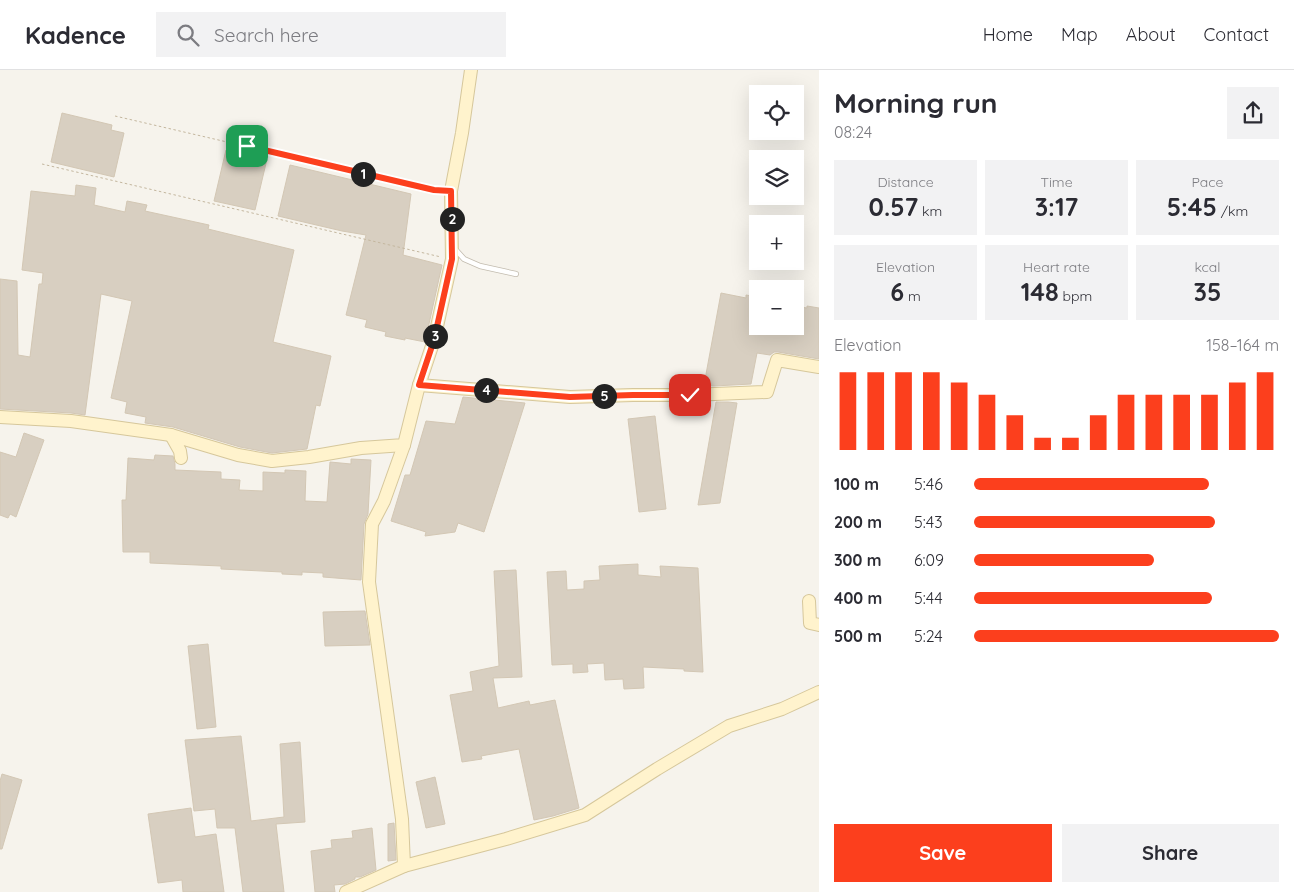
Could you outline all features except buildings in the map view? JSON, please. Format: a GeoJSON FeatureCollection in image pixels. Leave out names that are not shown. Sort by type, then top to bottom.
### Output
{"type":"FeatureCollection","features":[{"type":"Feature","properties":{"kind":"street"},"geometry":{"type":"LineString","coordinates":[[404,866],[402,818],[368,582],[372,524],[384,501],[404,445],[419,385],[434,340],[452,253],[451,191],[471,70]]}},
{"type":"Feature","properties":{"kind":"street"},"geometry":{"type":"LineString","coordinates":[[419,385],[570,397],[767,392],[777,360],[819,367]]}},
{"type":"Feature","properties":{"kind":"street"},"geometry":{"type":"LineString","coordinates":[[0,417],[71,422],[171,435],[238,454],[272,461],[361,448],[404,445]]}},
{"type":"Feature","properties":{"kind":"street"},"geometry":{"type":"LineString","coordinates":[[171,435],[180,451],[181,458]]}},
{"type":"Feature","properties":{"kind":"street"},"geometry":{"type":"LineString","coordinates":[[809,601],[810,623],[819,625]]}},
{"type":"Feature","properties":{"kind":"street"},"geometry":{"type":"LineString","coordinates":[[346,892],[404,866],[585,816],[729,726],[782,709],[819,692]]}},
{"type":"Feature","properties":{"kind":"lane"},"geometry":{"type":"LineString","coordinates":[[452,253],[480,266],[516,274]]}},
{"type":"Feature","properties":{"kind":"path"},"geometry":{"type":"LineString","coordinates":[[115,116],[434,190],[451,191]]}},
{"type":"Feature","properties":{"kind":"path"},"geometry":{"type":"LineString","coordinates":[[42,164],[452,253]]}},
{"type":"Feature","properties":{"kind":"route"},"geometry":{"type":"LineString","coordinates":[[247,146],[434,190],[451,191],[452,259],[434,340],[419,385],[570,397],[690,395]]}}]}
